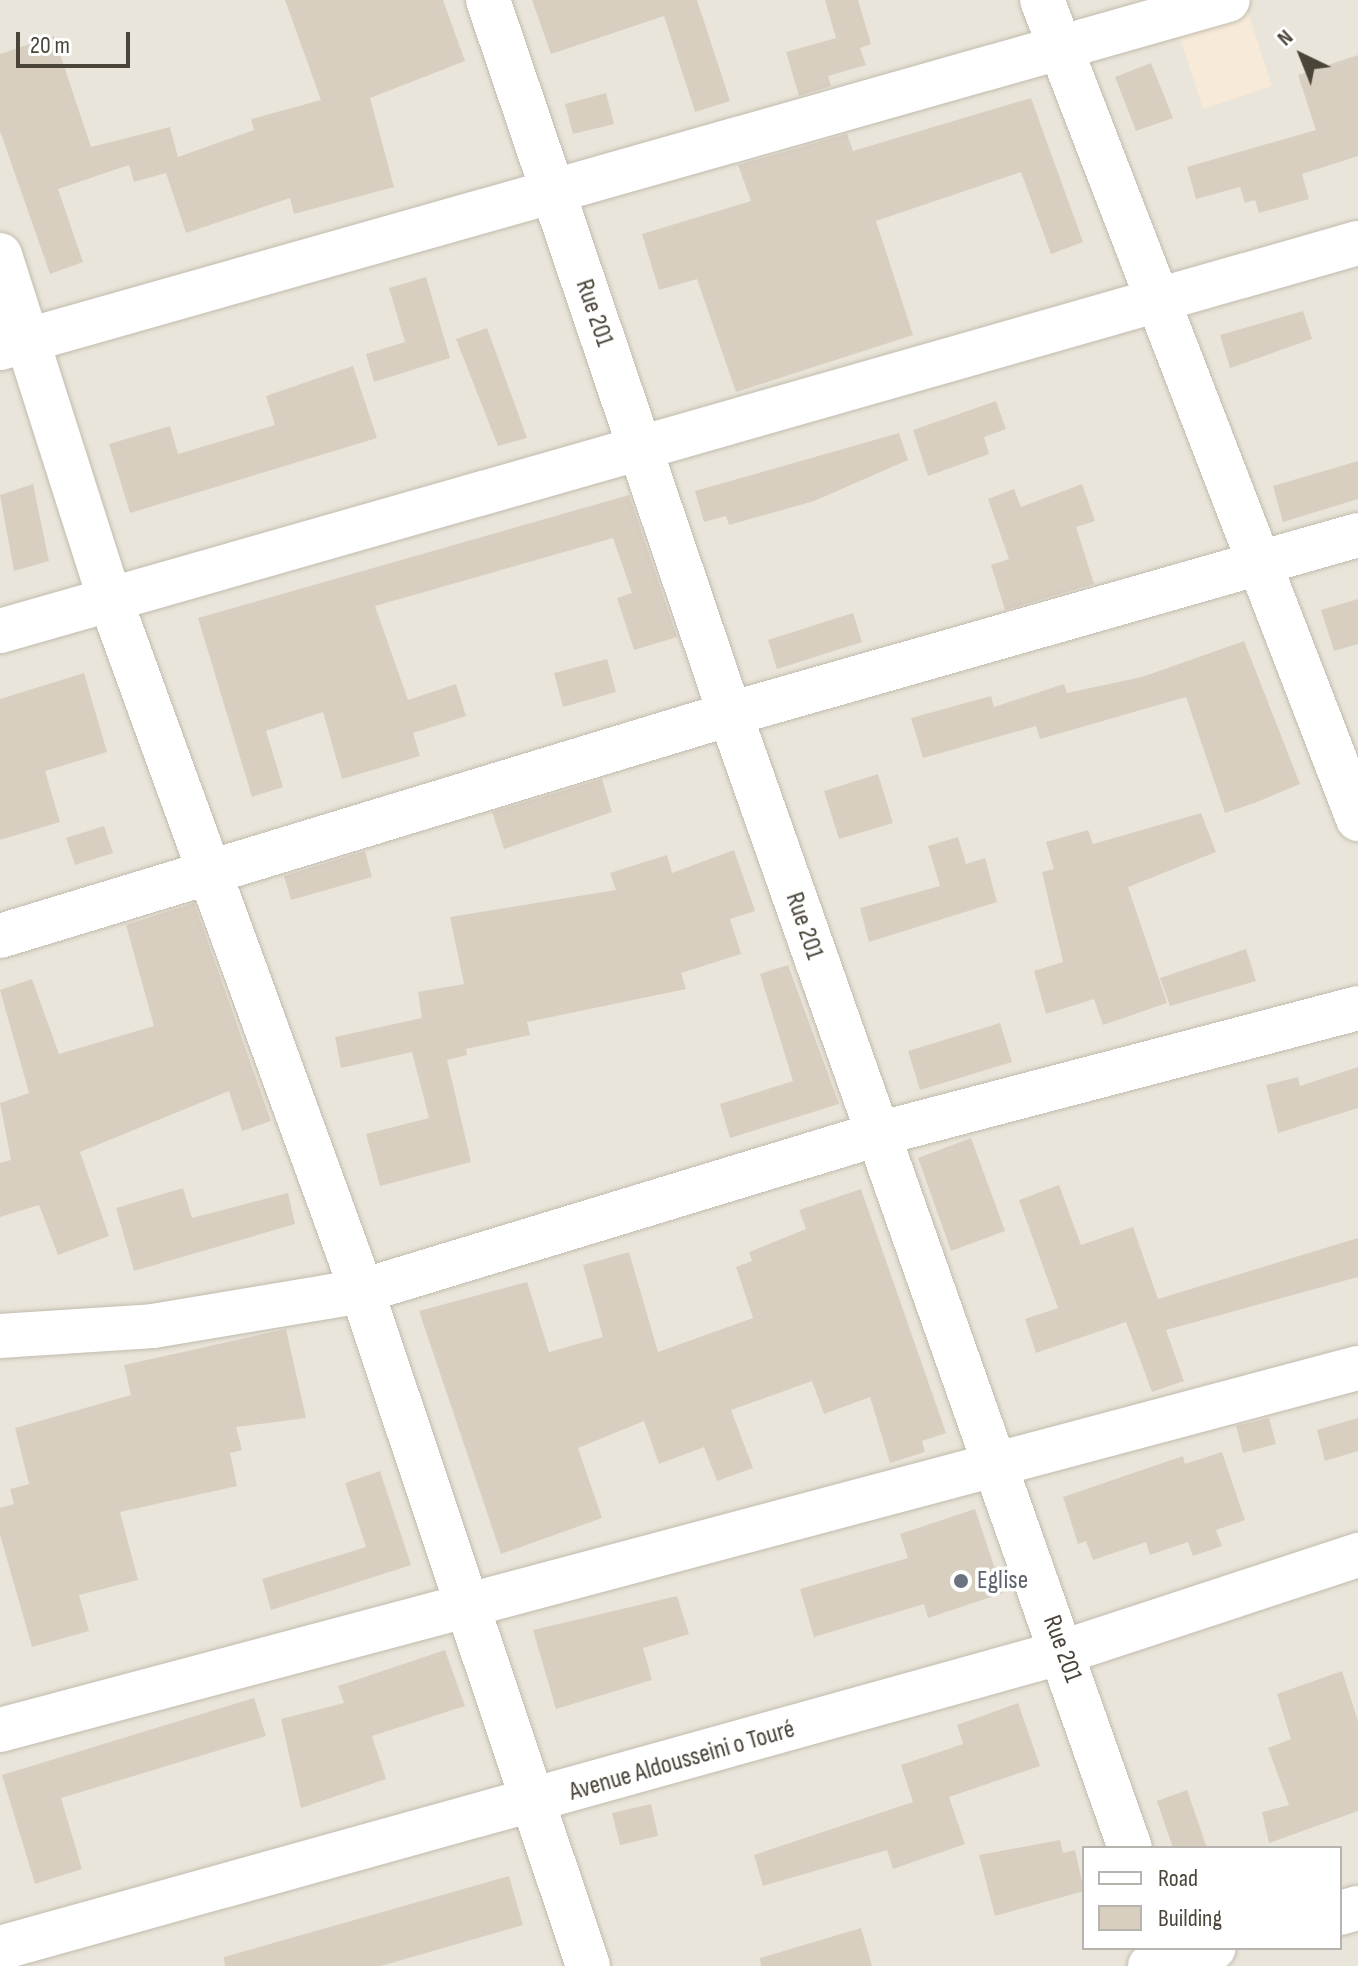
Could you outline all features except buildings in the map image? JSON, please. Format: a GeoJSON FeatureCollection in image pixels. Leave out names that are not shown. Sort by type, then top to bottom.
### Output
{"type":"FeatureCollection","features":[{"type":"Feature","properties":{"kind":"street","name":"Rue 201"},"geometry":{"type":"LineString","coordinates":[[488,0],[730,714],[1129,1846]]}},
{"type":"Feature","properties":{"kind":"street"},"geometry":{"type":"LineString","coordinates":[[1042,0],[1358,819]]}},
{"type":"Feature","properties":{"kind":"street"},"geometry":{"type":"LineString","coordinates":[[14,344],[1228,0]]}},
{"type":"Feature","properties":{"kind":"street"},"geometry":{"type":"LineString","coordinates":[[0,631],[1358,243]]}},
{"type":"Feature","properties":{"kind":"street"},"geometry":{"type":"LineString","coordinates":[[0,255],[14,344],[362,1291],[588,1966]]}},
{"type":"Feature","properties":{"kind":"street"},"geometry":{"type":"LineString","coordinates":[[0,936],[209,877],[730,714],[1358,535]]}},
{"type":"Feature","properties":{"kind":"street"},"geometry":{"type":"LineString","coordinates":[[0,1336],[153,1326],[362,1291],[878,1134],[1358,1008]]}},
{"type":"Feature","properties":{"kind":"street"},"geometry":{"type":"LineString","coordinates":[[0,1730],[465,1603],[996,1466],[1358,1368]]}},
{"type":"Feature","properties":{"kind":"street","name":"Avenue Aldousseini o Touré"},"geometry":{"type":"LineString","coordinates":[[0,1948],[534,1803],[1063,1652],[1358,1555]]}},
{"type":"Feature","properties":{"kind":"street"},"geometry":{"type":"LineString","coordinates":[[1161,1958],[1203,1950]]}},
{"type":"Feature","properties":{"kind":"street"},"geometry":{"type":"LineString","coordinates":[[0,1955],[4,1966]]}},
{"type":"Feature","properties":{"kind":"shaded area"},"geometry":{"type":"Polygon","coordinates":[[[0,0],[1358,0],[1358,1966],[0,1966],[0,0]]]}},
{"type":"Feature","properties":{"kind":"shaded area"},"geometry":{"type":"Polygon","coordinates":[[[1245,3],[1272,86],[1203,109],[1176,26],[1245,3]]]}},
{"type":"Feature","properties":{"kind":"place","name":"Eglise"},"geometry":{"type":"Point","coordinates":[961,1581]}}]}
